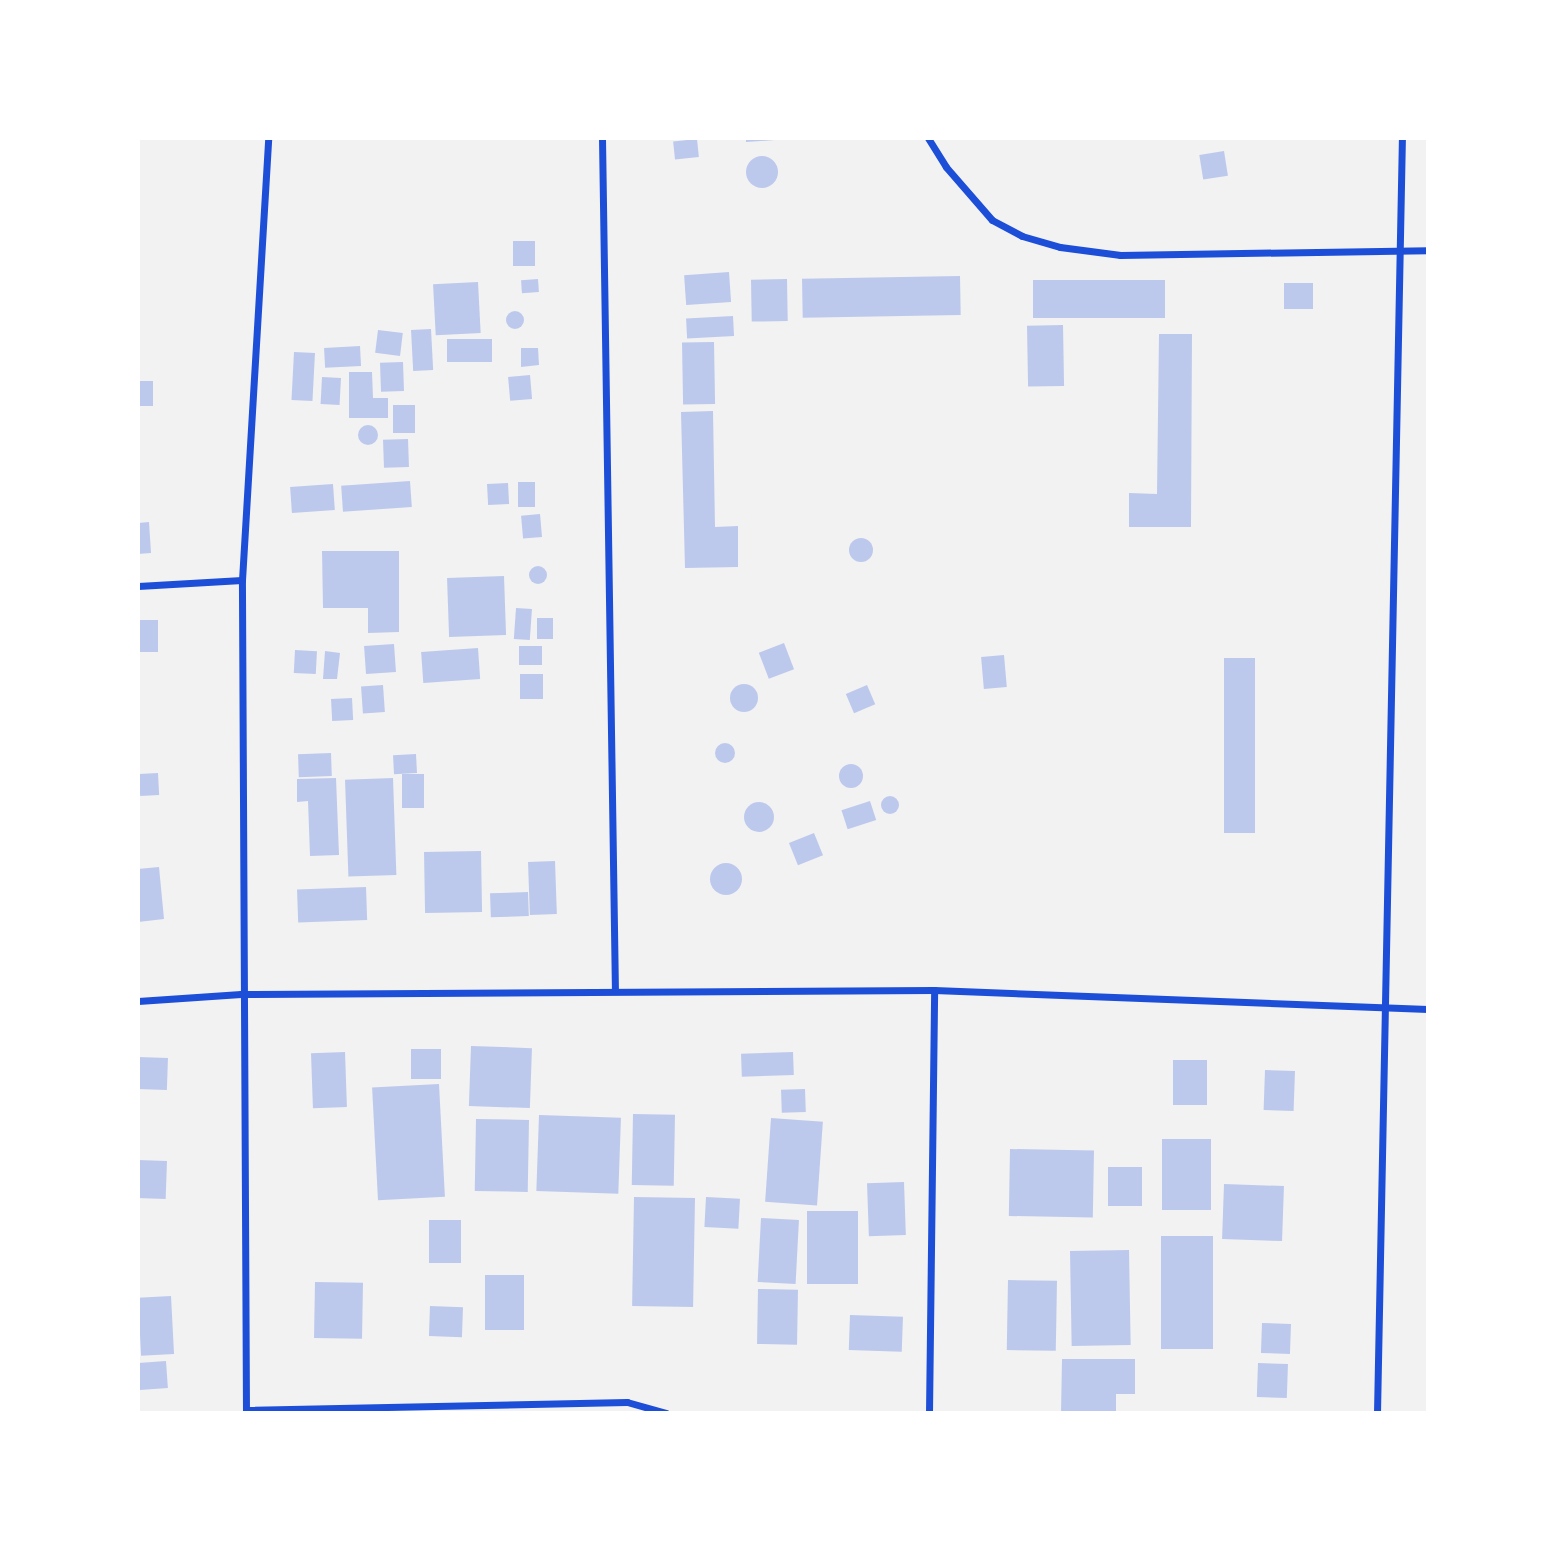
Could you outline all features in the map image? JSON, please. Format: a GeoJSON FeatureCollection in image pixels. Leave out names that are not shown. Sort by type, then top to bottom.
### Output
{"type":"FeatureCollection","features":[{"type":"Feature","properties":{"kind":"street"},"geometry":{"type":"LineString","coordinates":[[268,138],[242,580],[241,994],[246,1412],[627,1402],[666,1413]]}},
{"type":"Feature","properties":{"kind":"street"},"geometry":{"type":"LineString","coordinates":[[602,138],[615,991]]}},
{"type":"Feature","properties":{"kind":"street"},"geometry":{"type":"LineString","coordinates":[[928,138],[946,167],[992,220],[1022,236],[1060,247],[1120,255],[1428,250]]}},
{"type":"Feature","properties":{"kind":"street"},"geometry":{"type":"LineString","coordinates":[[1377,1413],[1402,138]]}},
{"type":"Feature","properties":{"kind":"street"},"geometry":{"type":"LineString","coordinates":[[138,586],[242,580]]}},
{"type":"Feature","properties":{"kind":"street"},"geometry":{"type":"LineString","coordinates":[[929,1413],[934,990]]}},
{"type":"Feature","properties":{"kind":"street"},"geometry":{"type":"LineString","coordinates":[[138,1000],[241,994],[934,990],[1428,1009]]}},
{"type":"Feature","properties":{"kind":"building"},"geometry":{"type":"Polygon","coordinates":[[[746,138],[775,138],[775,140],[746,142],[746,138]]]}},
{"type":"Feature","properties":{"kind":"building"},"geometry":{"type":"Polygon","coordinates":[[[697,139],[699,157],[675,159],[673,142],[697,139]]]}},
{"type":"Feature","properties":{"kind":"building"},"geometry":{"type":"Polygon","coordinates":[[[1224,151],[1228,176],[1203,180],[1199,155],[1224,151]]]}},
{"type":"Feature","properties":{"kind":"building"},"geometry":{"type":"Polygon","coordinates":[[[762,156],[773,161],[778,172],[773,183],[762,188],[751,183],[746,172],[751,161],[762,156]]]}},
{"type":"Feature","properties":{"kind":"building"},"geometry":{"type":"Polygon","coordinates":[[[513,241],[535,241],[535,266],[513,266],[513,241]]]}},
{"type":"Feature","properties":{"kind":"building"},"geometry":{"type":"Polygon","coordinates":[[[729,272],[731,302],[686,305],[684,275],[729,272]]]}},
{"type":"Feature","properties":{"kind":"building"},"geometry":{"type":"Polygon","coordinates":[[[960,276],[961,315],[803,318],[802,279],[960,276]]]}},
{"type":"Feature","properties":{"kind":"building"},"geometry":{"type":"Polygon","coordinates":[[[538,279],[539,292],[522,293],[521,280],[538,279]]]}},
{"type":"Feature","properties":{"kind":"building"},"geometry":{"type":"Polygon","coordinates":[[[787,279],[788,321],[752,322],[751,280],[787,279]]]}},
{"type":"Feature","properties":{"kind":"building"},"geometry":{"type":"Polygon","coordinates":[[[1033,280],[1165,280],[1165,318],[1033,318],[1033,280]]]}},
{"type":"Feature","properties":{"kind":"building"},"geometry":{"type":"Polygon","coordinates":[[[478,282],[481,333],[436,335],[433,284],[478,282]]]}},
{"type":"Feature","properties":{"kind":"building"},"geometry":{"type":"Polygon","coordinates":[[[1284,283],[1313,283],[1313,309],[1284,309],[1284,283]]]}},
{"type":"Feature","properties":{"kind":"building"},"geometry":{"type":"Polygon","coordinates":[[[515,311],[521,314],[524,320],[521,326],[515,329],[509,326],[506,320],[509,314],[515,311]]]}},
{"type":"Feature","properties":{"kind":"building"},"geometry":{"type":"Polygon","coordinates":[[[733,316],[734,336],[687,338],[686,318],[733,316]]]}},
{"type":"Feature","properties":{"kind":"building"},"geometry":{"type":"Polygon","coordinates":[[[1063,325],[1064,386],[1028,387],[1027,326],[1063,325]]]}},
{"type":"Feature","properties":{"kind":"building"},"geometry":{"type":"Polygon","coordinates":[[[431,329],[433,370],[413,371],[411,330],[431,329]]]}},
{"type":"Feature","properties":{"kind":"building"},"geometry":{"type":"Polygon","coordinates":[[[378,330],[403,333],[400,356],[375,353],[378,330]]]}},
{"type":"Feature","properties":{"kind":"building"},"geometry":{"type":"Polygon","coordinates":[[[1159,334],[1192,334],[1191,527],[1129,527],[1129,493],[1157,494],[1159,334]]]}},
{"type":"Feature","properties":{"kind":"building"},"geometry":{"type":"Polygon","coordinates":[[[447,339],[492,339],[492,362],[447,362],[447,339]]]}},
{"type":"Feature","properties":{"kind":"building"},"geometry":{"type":"Polygon","coordinates":[[[714,342],[715,404],[683,405],[682,343],[714,342]]]}},
{"type":"Feature","properties":{"kind":"building"},"geometry":{"type":"Polygon","coordinates":[[[360,346],[361,366],[325,368],[324,348],[360,346]]]}},
{"type":"Feature","properties":{"kind":"building"},"geometry":{"type":"Polygon","coordinates":[[[521,348],[538,348],[539,365],[521,367],[521,348]]]}},
{"type":"Feature","properties":{"kind":"building"},"geometry":{"type":"Polygon","coordinates":[[[294,352],[315,353],[312,401],[291,400],[294,352]]]}},
{"type":"Feature","properties":{"kind":"building"},"geometry":{"type":"Polygon","coordinates":[[[403,362],[404,391],[381,392],[380,363],[403,362]]]}},
{"type":"Feature","properties":{"kind":"building"},"geometry":{"type":"Polygon","coordinates":[[[349,372],[372,372],[373,398],[388,398],[388,418],[349,418],[349,372]]]}},
{"type":"Feature","properties":{"kind":"building"},"geometry":{"type":"Polygon","coordinates":[[[530,375],[532,399],[510,401],[508,377],[530,375]]]}},
{"type":"Feature","properties":{"kind":"building"},"geometry":{"type":"Polygon","coordinates":[[[322,377],[341,378],[340,405],[321,404],[322,377]]]}},
{"type":"Feature","properties":{"kind":"building"},"geometry":{"type":"Polygon","coordinates":[[[138,381],[153,381],[153,406],[138,406],[138,381]]]}},
{"type":"Feature","properties":{"kind":"building"},"geometry":{"type":"Polygon","coordinates":[[[393,405],[415,405],[415,433],[393,433],[393,405]]]}},
{"type":"Feature","properties":{"kind":"building"},"geometry":{"type":"Polygon","coordinates":[[[713,411],[715,527],[738,526],[738,567],[685,568],[681,412],[713,411]]]}},
{"type":"Feature","properties":{"kind":"building"},"geometry":{"type":"Polygon","coordinates":[[[368,425],[375,428],[378,435],[375,442],[368,445],[361,442],[358,435],[361,428],[368,425]]]}},
{"type":"Feature","properties":{"kind":"building"},"geometry":{"type":"Polygon","coordinates":[[[408,439],[409,467],[384,468],[383,440],[408,439]]]}},
{"type":"Feature","properties":{"kind":"building"},"geometry":{"type":"Polygon","coordinates":[[[410,481],[412,507],[343,512],[341,486],[410,481]]]}},
{"type":"Feature","properties":{"kind":"building"},"geometry":{"type":"Polygon","coordinates":[[[518,482],[535,482],[535,507],[518,507],[518,482]]]}},
{"type":"Feature","properties":{"kind":"building"},"geometry":{"type":"Polygon","coordinates":[[[508,483],[509,504],[488,505],[487,484],[508,483]]]}},
{"type":"Feature","properties":{"kind":"building"},"geometry":{"type":"Polygon","coordinates":[[[333,484],[335,510],[292,513],[290,487],[333,484]]]}},
{"type":"Feature","properties":{"kind":"building"},"geometry":{"type":"Polygon","coordinates":[[[540,514],[542,537],[523,539],[521,516],[540,514]]]}},
{"type":"Feature","properties":{"kind":"building"},"geometry":{"type":"Polygon","coordinates":[[[149,522],[151,553],[138,554],[138,523],[149,522]]]}},
{"type":"Feature","properties":{"kind":"building"},"geometry":{"type":"Polygon","coordinates":[[[861,538],[869,542],[873,550],[869,558],[861,562],[853,558],[849,550],[853,542],[861,538]]]}},
{"type":"Feature","properties":{"kind":"building"},"geometry":{"type":"Polygon","coordinates":[[[322,551],[399,551],[399,632],[368,633],[368,608],[323,608],[322,551]]]}},
{"type":"Feature","properties":{"kind":"building"},"geometry":{"type":"Polygon","coordinates":[[[534,566],[542,566],[547,575],[545,582],[534,584],[529,579],[529,571],[534,566]]]}},
{"type":"Feature","properties":{"kind":"building"},"geometry":{"type":"Polygon","coordinates":[[[504,576],[506,635],[449,637],[447,578],[504,576]]]}},
{"type":"Feature","properties":{"kind":"building"},"geometry":{"type":"Polygon","coordinates":[[[516,608],[532,609],[530,640],[514,639],[516,608]]]}},
{"type":"Feature","properties":{"kind":"building"},"geometry":{"type":"Polygon","coordinates":[[[537,618],[553,618],[553,639],[537,639],[537,618]]]}},
{"type":"Feature","properties":{"kind":"building"},"geometry":{"type":"Polygon","coordinates":[[[138,620],[158,620],[158,652],[138,652],[138,620]]]}},
{"type":"Feature","properties":{"kind":"building"},"geometry":{"type":"Polygon","coordinates":[[[784,643],[794,669],[769,679],[759,653],[784,643]]]}},
{"type":"Feature","properties":{"kind":"building"},"geometry":{"type":"Polygon","coordinates":[[[394,644],[396,672],[366,674],[364,646],[394,644]]]}},
{"type":"Feature","properties":{"kind":"building"},"geometry":{"type":"Polygon","coordinates":[[[519,646],[542,646],[542,665],[519,665],[519,646]]]}},
{"type":"Feature","properties":{"kind":"building"},"geometry":{"type":"Polygon","coordinates":[[[478,648],[480,679],[423,683],[421,652],[478,648]]]}},
{"type":"Feature","properties":{"kind":"building"},"geometry":{"type":"Polygon","coordinates":[[[295,650],[317,651],[316,674],[294,673],[295,650]]]}},
{"type":"Feature","properties":{"kind":"building"},"geometry":{"type":"Polygon","coordinates":[[[325,651],[340,653],[337,679],[323,679],[325,651]]]}},
{"type":"Feature","properties":{"kind":"building"},"geometry":{"type":"Polygon","coordinates":[[[1004,655],[1007,687],[984,689],[981,657],[1004,655]]]}},
{"type":"Feature","properties":{"kind":"building"},"geometry":{"type":"Polygon","coordinates":[[[1224,658],[1255,658],[1255,833],[1224,833],[1224,658]]]}},
{"type":"Feature","properties":{"kind":"building"},"geometry":{"type":"Polygon","coordinates":[[[520,674],[543,674],[543,699],[520,699],[520,674]]]}},
{"type":"Feature","properties":{"kind":"building"},"geometry":{"type":"Polygon","coordinates":[[[744,684],[754,688],[758,698],[754,708],[744,712],[734,708],[730,698],[734,688],[744,684]]]}},
{"type":"Feature","properties":{"kind":"building"},"geometry":{"type":"Polygon","coordinates":[[[383,685],[385,712],[363,713],[361,687],[383,685]]]}},
{"type":"Feature","properties":{"kind":"building"},"geometry":{"type":"Polygon","coordinates":[[[867,685],[875,704],[854,713],[846,694],[867,685]]]}},
{"type":"Feature","properties":{"kind":"building"},"geometry":{"type":"Polygon","coordinates":[[[352,698],[353,720],[332,721],[331,699],[352,698]]]}},
{"type":"Feature","properties":{"kind":"building"},"geometry":{"type":"Polygon","coordinates":[[[725,743],[732,746],[735,753],[732,760],[725,763],[718,760],[715,753],[718,746],[725,743]]]}},
{"type":"Feature","properties":{"kind":"building"},"geometry":{"type":"Polygon","coordinates":[[[331,753],[332,776],[299,777],[298,754],[331,753]]]}},
{"type":"Feature","properties":{"kind":"building"},"geometry":{"type":"Polygon","coordinates":[[[416,754],[417,773],[394,774],[393,755],[416,754]]]}},
{"type":"Feature","properties":{"kind":"building"},"geometry":{"type":"Polygon","coordinates":[[[851,764],[859,768],[863,776],[859,784],[851,788],[843,784],[839,776],[843,768],[851,764]]]}},
{"type":"Feature","properties":{"kind":"building"},"geometry":{"type":"Polygon","coordinates":[[[158,773],[159,795],[140,796],[139,774],[158,773]]]}},
{"type":"Feature","properties":{"kind":"building"},"geometry":{"type":"Polygon","coordinates":[[[402,774],[424,774],[424,808],[402,808],[402,774]]]}},
{"type":"Feature","properties":{"kind":"building"},"geometry":{"type":"Polygon","coordinates":[[[336,778],[339,855],[310,856],[308,801],[297,802],[297,779],[336,778]]]}},
{"type":"Feature","properties":{"kind":"building"},"geometry":{"type":"Polygon","coordinates":[[[393,778],[396,875],[348,877],[345,780],[393,778]]]}},
{"type":"Feature","properties":{"kind":"building"},"geometry":{"type":"Polygon","coordinates":[[[890,796],[896,799],[899,805],[896,811],[890,814],[884,811],[881,805],[884,799],[890,796]]]}},
{"type":"Feature","properties":{"kind":"building"},"geometry":{"type":"Polygon","coordinates":[[[870,801],[876,820],[848,829],[841,810],[870,801]]]}},
{"type":"Feature","properties":{"kind":"building"},"geometry":{"type":"Polygon","coordinates":[[[759,802],[770,806],[774,817],[770,828],[759,832],[748,828],[744,817],[748,806],[759,802]]]}},
{"type":"Feature","properties":{"kind":"building"},"geometry":{"type":"Polygon","coordinates":[[[814,833],[823,855],[798,865],[789,843],[814,833]]]}},
{"type":"Feature","properties":{"kind":"building"},"geometry":{"type":"Polygon","coordinates":[[[481,851],[482,912],[425,913],[424,852],[481,851]]]}},
{"type":"Feature","properties":{"kind":"building"},"geometry":{"type":"Polygon","coordinates":[[[555,861],[557,914],[530,915],[528,862],[555,861]]]}},
{"type":"Feature","properties":{"kind":"building"},"geometry":{"type":"Polygon","coordinates":[[[726,863],[737,868],[742,879],[737,890],[726,895],[715,890],[710,879],[715,868],[726,863]]]}},
{"type":"Feature","properties":{"kind":"building"},"geometry":{"type":"Polygon","coordinates":[[[159,867],[164,919],[138,922],[138,869],[159,867]]]}},
{"type":"Feature","properties":{"kind":"building"},"geometry":{"type":"Polygon","coordinates":[[[366,887],[367,920],[298,922],[297,889],[366,887]]]}},
{"type":"Feature","properties":{"kind":"building"},"geometry":{"type":"Polygon","coordinates":[[[528,892],[529,916],[491,917],[490,893],[528,892]]]}},
{"type":"Feature","properties":{"kind":"building"},"geometry":{"type":"Polygon","coordinates":[[[471,1046],[532,1048],[530,1108],[469,1106],[471,1046]]]}},
{"type":"Feature","properties":{"kind":"building"},"geometry":{"type":"Polygon","coordinates":[[[411,1049],[441,1049],[441,1079],[411,1079],[411,1049]]]}},
{"type":"Feature","properties":{"kind":"building"},"geometry":{"type":"Polygon","coordinates":[[[345,1052],[347,1107],[313,1108],[311,1053],[345,1052]]]}},
{"type":"Feature","properties":{"kind":"building"},"geometry":{"type":"Polygon","coordinates":[[[793,1052],[794,1075],[742,1077],[741,1054],[793,1052]]]}},
{"type":"Feature","properties":{"kind":"building"},"geometry":{"type":"Polygon","coordinates":[[[138,1057],[168,1058],[167,1090],[138,1089],[138,1057]]]}},
{"type":"Feature","properties":{"kind":"building"},"geometry":{"type":"Polygon","coordinates":[[[1173,1060],[1207,1060],[1207,1105],[1173,1105],[1173,1060]]]}},
{"type":"Feature","properties":{"kind":"building"},"geometry":{"type":"Polygon","coordinates":[[[1265,1070],[1295,1071],[1294,1111],[1264,1110],[1265,1070]]]}},
{"type":"Feature","properties":{"kind":"building"},"geometry":{"type":"Polygon","coordinates":[[[439,1084],[445,1197],[378,1200],[372,1088],[439,1084]]]}},
{"type":"Feature","properties":{"kind":"building"},"geometry":{"type":"Polygon","coordinates":[[[805,1089],[806,1112],[782,1113],[781,1090],[805,1089]]]}},
{"type":"Feature","properties":{"kind":"building"},"geometry":{"type":"Polygon","coordinates":[[[633,1114],[675,1115],[674,1186],[632,1185],[633,1114]]]}},
{"type":"Feature","properties":{"kind":"building"},"geometry":{"type":"Polygon","coordinates":[[[539,1115],[621,1118],[618,1194],[536,1191],[539,1115]]]}},
{"type":"Feature","properties":{"kind":"building"},"geometry":{"type":"Polygon","coordinates":[[[771,1118],[823,1122],[817,1205],[765,1202],[771,1118]]]}},
{"type":"Feature","properties":{"kind":"building"},"geometry":{"type":"Polygon","coordinates":[[[476,1119],[529,1120],[528,1192],[475,1191],[476,1119]]]}},
{"type":"Feature","properties":{"kind":"building"},"geometry":{"type":"Polygon","coordinates":[[[1162,1139],[1211,1139],[1211,1210],[1162,1210],[1162,1139]]]}},
{"type":"Feature","properties":{"kind":"building"},"geometry":{"type":"Polygon","coordinates":[[[1010,1149],[1094,1150],[1093,1217],[1009,1216],[1010,1149]]]}},
{"type":"Feature","properties":{"kind":"building"},"geometry":{"type":"Polygon","coordinates":[[[138,1160],[167,1161],[166,1199],[138,1198],[138,1160]]]}},
{"type":"Feature","properties":{"kind":"building"},"geometry":{"type":"Polygon","coordinates":[[[1108,1167],[1142,1167],[1142,1206],[1108,1206],[1108,1167]]]}},
{"type":"Feature","properties":{"kind":"building"},"geometry":{"type":"Polygon","coordinates":[[[904,1182],[906,1235],[869,1236],[867,1183],[904,1182]]]}},
{"type":"Feature","properties":{"kind":"building"},"geometry":{"type":"Polygon","coordinates":[[[1224,1184],[1284,1186],[1282,1241],[1222,1239],[1224,1184]]]}},
{"type":"Feature","properties":{"kind":"building"},"geometry":{"type":"Polygon","coordinates":[[[634,1197],[695,1198],[693,1307],[632,1306],[634,1197]]]}},
{"type":"Feature","properties":{"kind":"building"},"geometry":{"type":"Polygon","coordinates":[[[706,1197],[740,1199],[738,1229],[704,1227],[706,1197]]]}},
{"type":"Feature","properties":{"kind":"building"},"geometry":{"type":"Polygon","coordinates":[[[807,1211],[858,1211],[858,1284],[807,1284],[807,1211]]]}},
{"type":"Feature","properties":{"kind":"building"},"geometry":{"type":"Polygon","coordinates":[[[761,1218],[799,1220],[796,1284],[758,1282],[761,1218]]]}},
{"type":"Feature","properties":{"kind":"building"},"geometry":{"type":"Polygon","coordinates":[[[429,1220],[461,1220],[461,1263],[429,1263],[429,1220]]]}},
{"type":"Feature","properties":{"kind":"building"},"geometry":{"type":"Polygon","coordinates":[[[1161,1236],[1213,1236],[1213,1349],[1161,1349],[1161,1236]]]}},
{"type":"Feature","properties":{"kind":"building"},"geometry":{"type":"Polygon","coordinates":[[[1129,1250],[1131,1345],[1072,1346],[1070,1251],[1129,1250]]]}},
{"type":"Feature","properties":{"kind":"building"},"geometry":{"type":"Polygon","coordinates":[[[485,1275],[524,1275],[524,1330],[485,1330],[485,1275]]]}},
{"type":"Feature","properties":{"kind":"building"},"geometry":{"type":"Polygon","coordinates":[[[1008,1280],[1057,1281],[1056,1351],[1007,1350],[1008,1280]]]}},
{"type":"Feature","properties":{"kind":"building"},"geometry":{"type":"Polygon","coordinates":[[[315,1282],[363,1283],[362,1339],[314,1338],[315,1282]]]}},
{"type":"Feature","properties":{"kind":"building"},"geometry":{"type":"Polygon","coordinates":[[[758,1289],[798,1290],[797,1345],[757,1344],[758,1289]]]}},
{"type":"Feature","properties":{"kind":"building"},"geometry":{"type":"Polygon","coordinates":[[[171,1296],[174,1354],[141,1356],[138,1298],[171,1296]]]}},
{"type":"Feature","properties":{"kind":"building"},"geometry":{"type":"Polygon","coordinates":[[[430,1306],[463,1307],[462,1337],[429,1336],[430,1306]]]}},
{"type":"Feature","properties":{"kind":"building"},"geometry":{"type":"Polygon","coordinates":[[[850,1315],[903,1317],[902,1352],[849,1350],[850,1315]]]}},
{"type":"Feature","properties":{"kind":"building"},"geometry":{"type":"Polygon","coordinates":[[[1262,1323],[1291,1324],[1290,1354],[1261,1353],[1262,1323]]]}},
{"type":"Feature","properties":{"kind":"building"},"geometry":{"type":"Polygon","coordinates":[[[1062,1359],[1135,1359],[1135,1394],[1116,1394],[1116,1413],[1061,1413],[1062,1359]]]}},
{"type":"Feature","properties":{"kind":"building"},"geometry":{"type":"Polygon","coordinates":[[[166,1361],[168,1388],[140,1390],[138,1363],[166,1361]]]}},
{"type":"Feature","properties":{"kind":"building"},"geometry":{"type":"Polygon","coordinates":[[[1258,1363],[1288,1364],[1287,1398],[1257,1397],[1258,1363]]]}}]}
